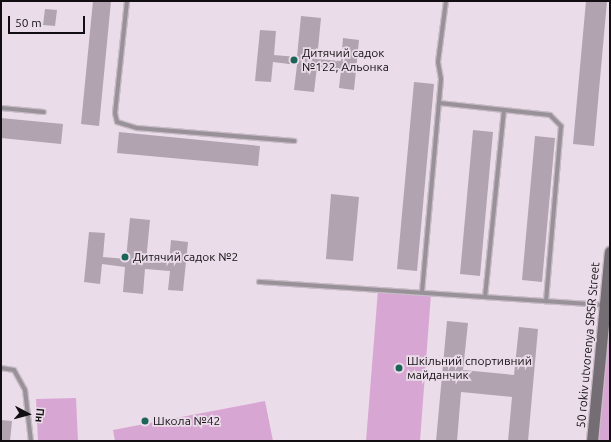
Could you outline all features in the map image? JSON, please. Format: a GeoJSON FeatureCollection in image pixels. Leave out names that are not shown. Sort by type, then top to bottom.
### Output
{"type":"FeatureCollection","features":[{"type":"Feature","properties":{"kind":"main road","name":"50 rokiv utvorenya SRSR Street"},"geometry":{"type":"LineString","coordinates":[[592,441],[610,252]]}},
{"type":"Feature","properties":{"kind":"lane"},"geometry":{"type":"LineString","coordinates":[[127,1],[115,113],[117,122],[136,128],[294,141]]}},
{"type":"Feature","properties":{"kind":"lane"},"geometry":{"type":"LineString","coordinates":[[422,292],[441,79],[438,62],[446,1]]}},
{"type":"Feature","properties":{"kind":"lane"},"geometry":{"type":"LineString","coordinates":[[439,103],[550,115],[561,126],[546,301]]}},
{"type":"Feature","properties":{"kind":"lane"},"geometry":{"type":"LineString","coordinates":[[1,108],[44,112]]}},
{"type":"Feature","properties":{"kind":"lane"},"geometry":{"type":"LineString","coordinates":[[485,296],[504,110]]}},
{"type":"Feature","properties":{"kind":"lane"},"geometry":{"type":"LineString","coordinates":[[259,282],[605,305]]}},
{"type":"Feature","properties":{"kind":"lane"},"geometry":{"type":"LineString","coordinates":[[1,368],[14,370],[25,390],[31,441]]}},
{"type":"Feature","properties":{"kind":"shaded area","name":"Шкільний спортивний майданчик"},"geometry":{"type":"Polygon","coordinates":[[[378,290],[431,294],[420,441],[366,441],[378,290]]]}},
{"type":"Feature","properties":{"kind":"shaded area"},"geometry":{"type":"Polygon","coordinates":[[[610,316],[610,441],[599,441],[610,316]]]}},
{"type":"Feature","properties":{"kind":"shaded area"},"geometry":{"type":"Polygon","coordinates":[[[76,398],[78,441],[38,441],[36,399],[76,398]]]}},
{"type":"Feature","properties":{"kind":"shaded area"},"geometry":{"type":"Polygon","coordinates":[[[265,401],[273,441],[115,441],[113,430],[265,401]]]}},
{"type":"Feature","properties":{"kind":"building"},"geometry":{"type":"Polygon","coordinates":[[[93,1],[111,1],[99,126],[81,124],[93,1]]]}},
{"type":"Feature","properties":{"kind":"building"},"geometry":{"type":"Polygon","coordinates":[[[586,1],[607,1],[594,146],[573,144],[586,1]]]}},
{"type":"Feature","properties":{"kind":"building"},"geometry":{"type":"Polygon","coordinates":[[[45,9],[57,10],[55,26],[43,25],[45,9]]]}},
{"type":"Feature","properties":{"kind":"building"},"geometry":{"type":"Polygon","coordinates":[[[301,16],[321,18],[317,59],[341,61],[343,38],[359,40],[354,90],[339,88],[341,69],[317,67],[314,92],[294,90],[297,65],[273,62],[271,82],[255,81],[260,30],[276,31],[274,55],[297,57],[301,16]]]}},
{"type":"Feature","properties":{"kind":"building"},"geometry":{"type":"Polygon","coordinates":[[[414,82],[434,84],[417,271],[397,269],[414,82]]]}},
{"type":"Feature","properties":{"kind":"building"},"geometry":{"type":"Polygon","coordinates":[[[1,118],[63,124],[61,144],[1,138],[1,118]]]}},
{"type":"Feature","properties":{"kind":"building"},"geometry":{"type":"Polygon","coordinates":[[[473,130],[493,132],[480,276],[460,274],[473,130]]]}},
{"type":"Feature","properties":{"kind":"building"},"geometry":{"type":"Polygon","coordinates":[[[119,132],[260,146],[258,166],[117,153],[119,132]]]}},
{"type":"Feature","properties":{"kind":"building"},"geometry":{"type":"Polygon","coordinates":[[[535,136],[555,138],[542,282],[522,280],[535,136]]]}},
{"type":"Feature","properties":{"kind":"building"},"geometry":{"type":"Polygon","coordinates":[[[331,194],[359,197],[353,261],[326,259],[331,194]]]}},
{"type":"Feature","properties":{"kind":"building"},"geometry":{"type":"Polygon","coordinates":[[[130,218],[150,220],[146,261],[169,263],[171,240],[188,242],[183,291],[168,290],[170,271],[145,269],[143,294],[123,292],[125,267],[102,264],[100,284],[84,282],[89,232],[105,233],[103,257],[126,259],[130,218]]]}},
{"type":"Feature","properties":{"kind":"building"},"geometry":{"type":"Polygon","coordinates":[[[447,321],[468,323],[463,370],[514,375],[519,327],[538,329],[528,441],[508,441],[512,397],[461,392],[457,441],[436,441],[447,321]]]}},
{"type":"Feature","properties":{"kind":"building"},"geometry":{"type":"Polygon","coordinates":[[[1,420],[12,421],[10,441],[1,441],[1,420]]]}},
{"type":"Feature","properties":{"kind":"place","name":"Дитячий садок №122, Альонка"},"geometry":{"type":"Point","coordinates":[294,60]}},
{"type":"Feature","properties":{"kind":"place","name":"Дитячий садок №2"},"geometry":{"type":"Point","coordinates":[125,257]}},
{"type":"Feature","properties":{"kind":"place","name":"Шкільний спортивний майданчик"},"geometry":{"type":"Point","coordinates":[399,368]}},
{"type":"Feature","properties":{"kind":"place","name":"Школа №42"},"geometry":{"type":"Point","coordinates":[145,421]}}]}
